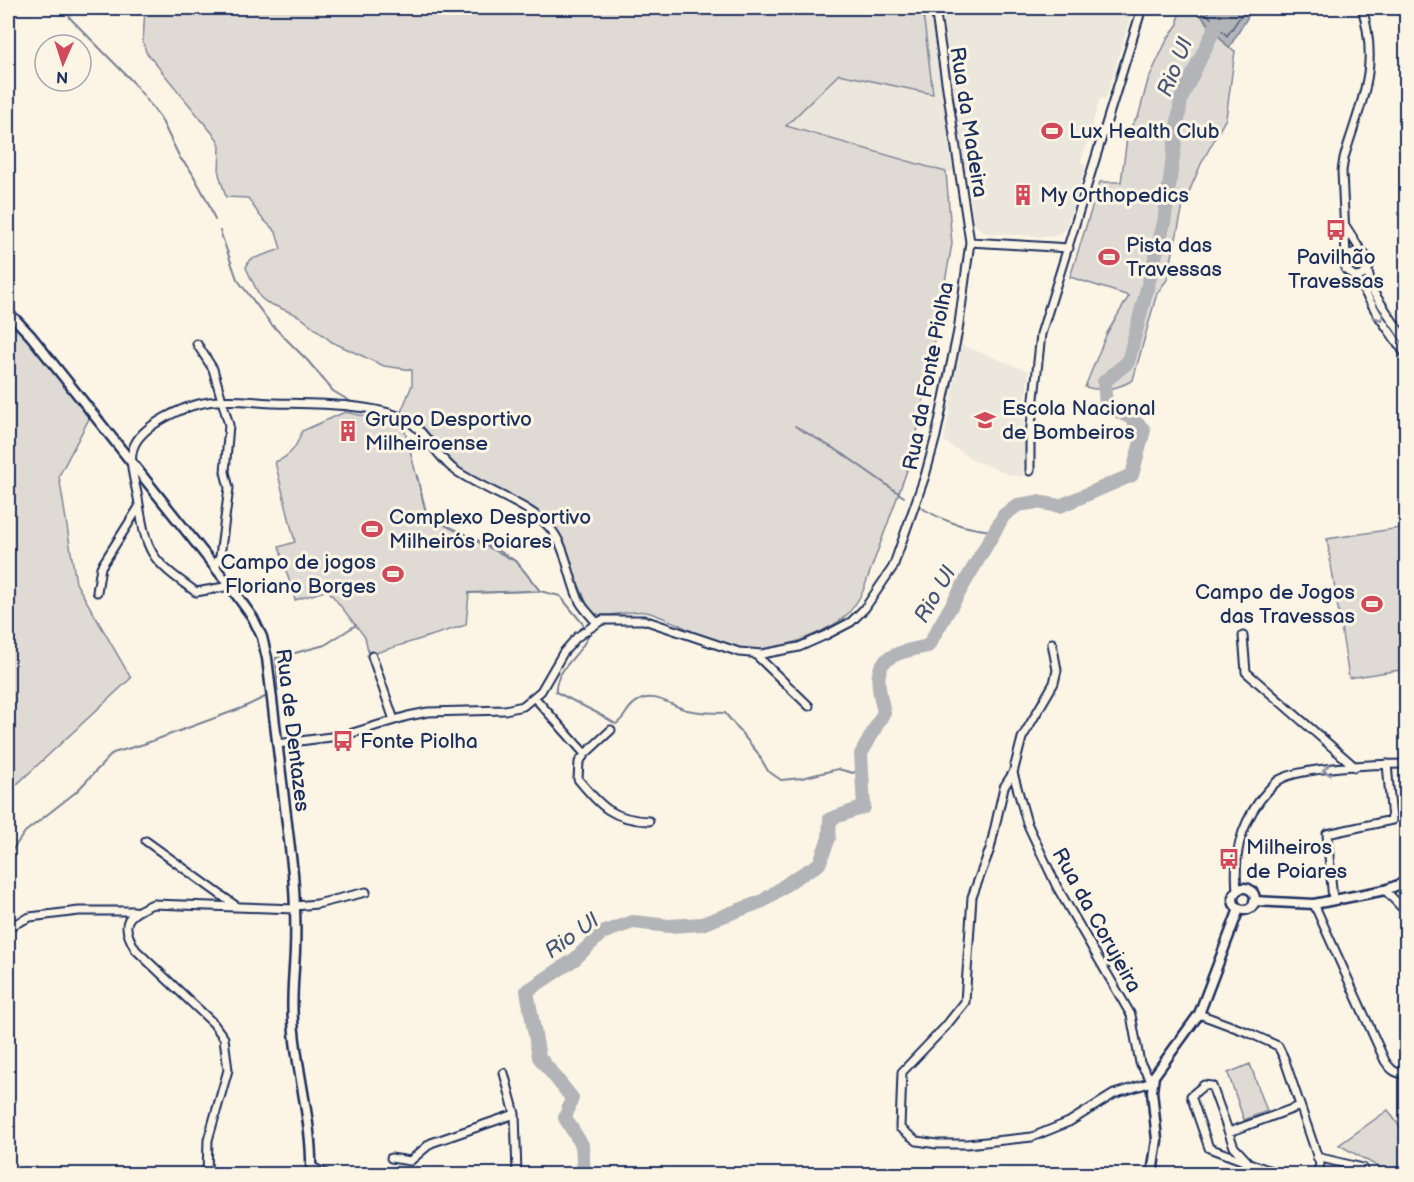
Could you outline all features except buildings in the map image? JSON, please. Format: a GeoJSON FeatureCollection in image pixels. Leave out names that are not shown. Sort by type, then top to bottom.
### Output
{"type":"FeatureCollection","features":[{"type":"Feature","properties":{"kind":"street","name":"Rua da Madeira"},"geometry":{"type":"LineString","coordinates":[[934,8],[970,242]]}},
{"type":"Feature","properties":{"kind":"street"},"geometry":{"type":"LineString","coordinates":[[1030,471],[1030,435],[1041,334],[1142,8]]}},
{"type":"Feature","properties":{"kind":"street"},"geometry":{"type":"LineString","coordinates":[[1362,8],[1370,51],[1368,82],[1342,171],[1346,270],[1356,277],[1378,315],[1407,355]]}},
{"type":"Feature","properties":{"kind":"street"},"geometry":{"type":"LineString","coordinates":[[1346,227],[1361,251],[1370,259],[1368,271],[1372,290],[1407,341]]}},
{"type":"Feature","properties":{"kind":"street"},"geometry":{"type":"LineString","coordinates":[[970,242],[1069,248]]}},
{"type":"Feature","properties":{"kind":"street","name":"Rua da Fonte Piolha"},"geometry":{"type":"LineString","coordinates":[[597,623],[602,620],[644,620],[739,652],[762,654],[799,647],[851,622],[865,608],[893,567],[926,476],[958,331],[970,242]]}},
{"type":"Feature","properties":{"kind":"street"},"geometry":{"type":"LineString","coordinates":[[1346,257],[1352,252],[1361,251]]}},
{"type":"Feature","properties":{"kind":"street"},"geometry":{"type":"LineString","coordinates":[[1356,277],[1368,271]]}},
{"type":"Feature","properties":{"kind":"street","name":"Rua de Dentazes"},"geometry":{"type":"LineString","coordinates":[[8,315],[31,336],[230,586],[253,618],[262,637],[267,658],[295,907],[293,1021],[311,1170]]}},
{"type":"Feature","properties":{"kind":"street"},"geometry":{"type":"LineString","coordinates":[[197,344],[213,369],[229,426],[225,472],[229,488],[220,556],[215,567]]}},
{"type":"Feature","properties":{"kind":"street"},"geometry":{"type":"LineString","coordinates":[[230,586],[196,592],[155,560],[143,531],[139,507],[132,463],[132,450],[136,442],[158,421],[201,403],[222,401],[327,404],[370,410],[408,420],[452,468],[533,514],[549,526],[559,542],[581,603],[597,623],[577,637],[563,653],[541,691],[523,706],[512,710],[428,712],[346,735],[277,744]]}},
{"type":"Feature","properties":{"kind":"street"},"geometry":{"type":"LineString","coordinates":[[97,592],[101,567],[139,507]]}},
{"type":"Feature","properties":{"kind":"street"},"geometry":{"type":"LineString","coordinates":[[1243,636],[1246,672],[1355,767]]}},
{"type":"Feature","properties":{"kind":"street"},"geometry":{"type":"LineString","coordinates":[[1052,643],[1057,670],[1054,683],[1022,738],[1013,773],[1004,788],[990,849],[972,897],[965,1002],[945,1027],[902,1072],[900,1128],[917,1141],[937,1144],[967,1144],[1032,1137],[1069,1122],[1114,1094],[1152,1082]]}},
{"type":"Feature","properties":{"kind":"street"},"geometry":{"type":"LineString","coordinates":[[754,653],[809,706]]}},
{"type":"Feature","properties":{"kind":"street"},"geometry":{"type":"LineString","coordinates":[[372,656],[394,720]]}},
{"type":"Feature","properties":{"kind":"street"},"geometry":{"type":"LineString","coordinates":[[535,698],[585,754]]}},
{"type":"Feature","properties":{"kind":"street"},"geometry":{"type":"LineString","coordinates":[[611,730],[579,762],[578,779],[606,810],[631,820],[649,821]]}},
{"type":"Feature","properties":{"kind":"street"},"geometry":{"type":"LineString","coordinates":[[1333,900],[1328,834],[1392,820],[1387,764]]}},
{"type":"Feature","properties":{"kind":"street"},"geometry":{"type":"LineString","coordinates":[[1239,909],[1233,901],[1237,891],[1235,862],[1238,845],[1252,811],[1279,780],[1299,773],[1407,764]]}},
{"type":"Feature","properties":{"kind":"street","name":"Rua da Corujeira"},"geometry":{"type":"LineString","coordinates":[[1013,773],[1027,823],[1057,887],[1131,1016],[1140,1063],[1152,1082]]}},
{"type":"Feature","properties":{"kind":"street"},"geometry":{"type":"LineString","coordinates":[[146,841],[237,907]]}},
{"type":"Feature","properties":{"kind":"street"},"geometry":{"type":"LineString","coordinates":[[1254,901],[1314,904],[1385,890],[1406,882],[1407,894]]}},
{"type":"Feature","properties":{"kind":"street"},"geometry":{"type":"LineString","coordinates":[[1237,891],[1244,889],[1251,891],[1254,901],[1249,909],[1239,909]]}},
{"type":"Feature","properties":{"kind":"street"},"geometry":{"type":"LineString","coordinates":[[1385,890],[1407,912]]}},
{"type":"Feature","properties":{"kind":"street"},"geometry":{"type":"LineString","coordinates":[[8,927],[30,918],[79,911],[134,911],[153,904],[295,907],[366,892]]}},
{"type":"Feature","properties":{"kind":"street"},"geometry":{"type":"LineString","coordinates":[[1314,904],[1385,1061],[1391,1069],[1402,1074]]}},
{"type":"Feature","properties":{"kind":"street"},"geometry":{"type":"LineString","coordinates":[[1165,1174],[1153,1173],[1157,1140],[1152,1082],[1157,1071],[1199,1014],[1239,909]]}},
{"type":"Feature","properties":{"kind":"street"},"geometry":{"type":"LineString","coordinates":[[134,911],[127,923],[127,936],[136,950],[213,1023],[224,1038],[228,1070],[208,1140],[207,1174]]}},
{"type":"Feature","properties":{"kind":"street"},"geometry":{"type":"LineString","coordinates":[[1199,1014],[1278,1046],[1320,1164],[1317,1174]]}},
{"type":"Feature","properties":{"kind":"street"},"geometry":{"type":"LineString","coordinates":[[504,1073],[515,1114],[517,1174]]}},
{"type":"Feature","properties":{"kind":"street"},"geometry":{"type":"LineString","coordinates":[[1247,1161],[1234,1147],[1212,1086],[1204,1085],[1191,1096],[1209,1148],[1279,1174]]}},
{"type":"Feature","properties":{"kind":"street"},"geometry":{"type":"LineString","coordinates":[[1229,1132],[1300,1106]]}},
{"type":"Feature","properties":{"kind":"street"},"geometry":{"type":"LineString","coordinates":[[391,1158],[410,1161],[431,1143],[515,1114]]}},
{"type":"Feature","properties":{"kind":"street"},"geometry":{"type":"LineString","coordinates":[[1317,1157],[1363,1168]]}},
{"type":"Feature","properties":{"kind":"street"},"geometry":{"type":"LineString","coordinates":[[311,1170],[326,1174]]}},
{"type":"Feature","properties":{"kind":"shaded area"},"geometry":{"type":"Polygon","coordinates":[[[145,8],[902,8],[923,13],[933,94],[839,74],[786,126],[946,172],[952,244],[913,454],[863,591],[848,613],[830,627],[799,641],[771,648],[744,649],[716,642],[667,619],[646,612],[600,615],[589,609],[553,523],[460,469],[401,412],[412,385],[412,370],[384,366],[332,342],[299,316],[266,302],[260,297],[246,268],[249,260],[281,249],[276,232],[260,216],[248,198],[226,197],[219,174],[220,146],[217,139],[146,52],[143,42],[145,8]]]}},
{"type":"Feature","properties":{"kind":"shaded area"},"geometry":{"type":"Polygon","coordinates":[[[760,8],[1133,8],[1106,98],[1100,99],[1081,162],[1086,166],[1066,228],[1060,234],[1050,237],[984,233],[974,224],[968,183],[972,179],[971,171],[946,172],[785,127],[760,8]]]}},
{"type":"Feature","properties":{"kind":"shaded area"},"geometry":{"type":"Polygon","coordinates":[[[1179,8],[1202,8],[1202,17],[1229,48],[1235,51],[1226,118],[1201,164],[1183,206],[1167,280],[1157,293],[1133,380],[1110,389],[1085,387],[1107,333],[1129,296],[1070,277],[1100,182],[1121,182],[1128,131],[1139,114],[1148,80],[1168,38],[1178,24],[1179,8]]]}},
{"type":"Feature","properties":{"kind":"shaded area"},"geometry":{"type":"Polygon","coordinates":[[[8,316],[15,319],[92,413],[59,476],[76,583],[131,678],[13,788],[8,813],[8,316]]]}},
{"type":"Feature","properties":{"kind":"shaded area","name":"Escola Nacional de Bombeiros"},"geometry":{"type":"Polygon","coordinates":[[[961,345],[1029,371],[1024,410],[1023,477],[1011,475],[975,461],[944,441],[961,345]]]}},
{"type":"Feature","properties":{"kind":"shaded area","name":"Complexo Desportivo Milheirós Poiares"},"geometry":{"type":"Polygon","coordinates":[[[345,412],[403,424],[427,516],[517,562],[540,591],[469,593],[466,625],[369,655],[365,637],[328,590],[295,600],[279,547],[295,542],[275,462],[292,450],[302,431],[345,412]]]}},
{"type":"Feature","properties":{"kind":"shaded area","name":"Campo de Jogos das Travessas"},"geometry":{"type":"Polygon","coordinates":[[[1406,527],[1406,669],[1349,678],[1327,539],[1406,527]]]}},
{"type":"Feature","properties":{"kind":"shaded area"},"geometry":{"type":"Polygon","coordinates":[[[1250,1064],[1267,1111],[1244,1120],[1228,1073],[1250,1064]]]}},
{"type":"Feature","properties":{"kind":"shaded area"},"geometry":{"type":"Polygon","coordinates":[[[1388,1110],[1406,1136],[1406,1174],[1391,1174],[1339,1145],[1388,1110]]]}},
{"type":"Feature","properties":{"kind":"water"},"geometry":{"type":"Polygon","coordinates":[[[1202,8],[1253,8],[1229,48],[1202,16],[1202,8]]]}},
{"type":"Feature","properties":{"kind":"waterway"},"geometry":{"type":"LineString","coordinates":[[68,8],[70,18],[132,81],[160,117],[180,158],[191,171],[208,202],[215,220]]}},
{"type":"Feature","properties":{"kind":"waterway","name":"Rio Ul"},"geometry":{"type":"LineString","coordinates":[[584,1174],[582,1145],[565,1118],[572,1098],[539,1057],[527,991],[575,959],[602,933],[633,922],[669,926],[702,924],[763,901],[819,864],[829,838],[830,819],[864,807],[861,754],[884,712],[878,682],[883,664],[889,658],[928,646],[1004,515],[1018,505],[1037,502],[1060,506],[1132,475],[1144,430],[1131,418],[1106,405],[1104,382],[1128,362],[1164,223],[1181,99],[1222,13],[1222,8]]}},
{"type":"Feature","properties":{"kind":"waterway"},"geometry":{"type":"LineString","coordinates":[[220,231],[237,279],[271,324],[308,361],[333,391],[353,403]]}},
{"type":"Feature","properties":{"kind":"waterway"},"geometry":{"type":"LineString","coordinates":[[795,426],[843,454],[904,497]]}},
{"type":"Feature","properties":{"kind":"waterway"},"geometry":{"type":"LineString","coordinates":[[417,476],[427,516],[498,550],[517,562],[540,591],[560,596],[583,624]]}},
{"type":"Feature","properties":{"kind":"waterway"},"geometry":{"type":"LineString","coordinates":[[917,505],[954,523],[995,531]]}},
{"type":"Feature","properties":{"kind":"waterway"},"geometry":{"type":"LineString","coordinates":[[469,593],[529,591]]}},
{"type":"Feature","properties":{"kind":"waterway"},"geometry":{"type":"LineString","coordinates":[[278,690],[276,658],[325,645],[356,625]]}},
{"type":"Feature","properties":{"kind":"waterway"},"geometry":{"type":"LineString","coordinates":[[588,636],[563,670],[556,692],[616,724],[634,703],[644,698],[656,698],[687,710],[725,713],[757,752],[768,771],[781,780],[802,778],[838,769],[853,773],[862,767]]}},
{"type":"Feature","properties":{"kind":"waterway"},"geometry":{"type":"LineString","coordinates":[[8,856],[25,832],[76,792],[113,753],[242,708],[265,697]]}},
{"type":"Feature","properties":{"kind":"place","name":"Lux Health Club"},"geometry":{"type":"Point","coordinates":[1052,131]}},
{"type":"Feature","properties":{"kind":"place","name":"My Orthopedics"},"geometry":{"type":"Point","coordinates":[1023,195]}},
{"type":"Feature","properties":{"kind":"place","name":"Pavilhão Travessas"},"geometry":{"type":"Point","coordinates":[1336,230]}},
{"type":"Feature","properties":{"kind":"place","name":"Pista das Travessas"},"geometry":{"type":"Point","coordinates":[1109,257]}},
{"type":"Feature","properties":{"kind":"place","name":"Escola Nacional de Bombeiros"},"geometry":{"type":"Point","coordinates":[985,420]}},
{"type":"Feature","properties":{"kind":"place","name":"Grupo Desportivo Milheiroense"},"geometry":{"type":"Point","coordinates":[348,431]}},
{"type":"Feature","properties":{"kind":"place","name":"Complexo Desportivo Milheirós Poiares"},"geometry":{"type":"Point","coordinates":[372,529]}},
{"type":"Feature","properties":{"kind":"place","name":"Campo de jogos Floriano Borges"},"geometry":{"type":"Point","coordinates":[393,574]}},
{"type":"Feature","properties":{"kind":"place","name":"Campo de Jogos das Travessas"},"geometry":{"type":"Point","coordinates":[1372,604]}},
{"type":"Feature","properties":{"kind":"place","name":"Fonte Piolha"},"geometry":{"type":"Point","coordinates":[343,741]}},
{"type":"Feature","properties":{"kind":"place","name":"Milheiros de Poiares"},"geometry":{"type":"Point","coordinates":[1229,859]}}]}
